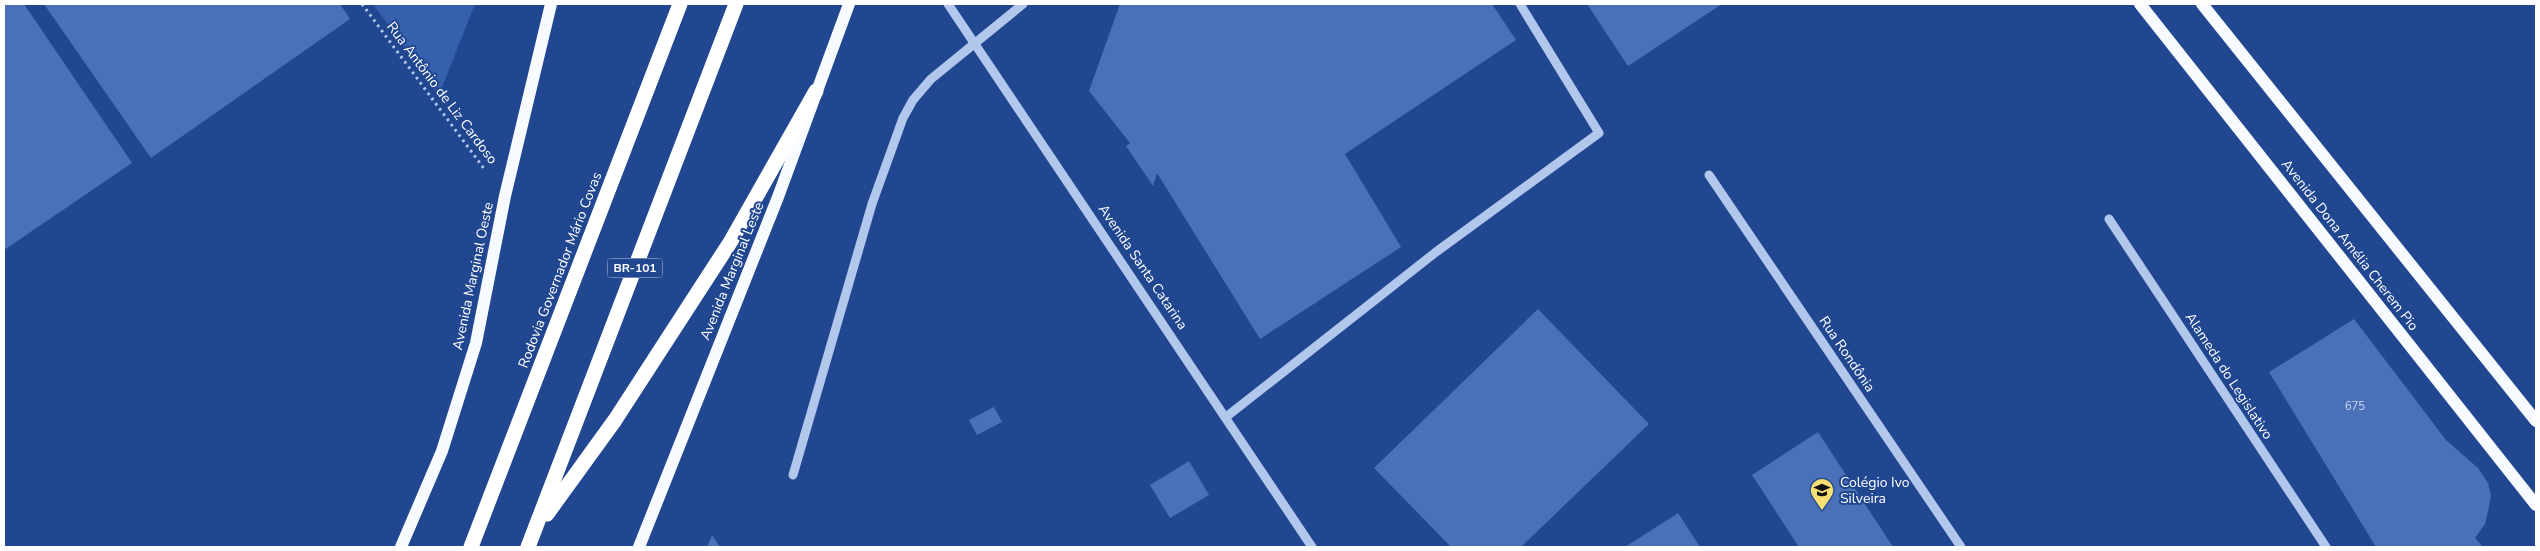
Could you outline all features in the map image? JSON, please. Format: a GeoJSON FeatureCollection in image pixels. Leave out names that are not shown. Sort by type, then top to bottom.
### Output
{"type":"FeatureCollection","features":[{"type":"Feature","properties":{"kind":"highway","name":"Rodovia Governador Mário Covas"},"geometry":{"type":"LineString","coordinates":[[471,547],[680,4]]}},
{"type":"Feature","properties":{"kind":"highway","name":"BR-101"},"geometry":{"type":"LineString","coordinates":[[528,547],[736,4]]}},
{"type":"Feature","properties":{"kind":"highway"},"geometry":{"type":"LineString","coordinates":[[534,532],[615,420],[731,241],[816,91]]}},
{"type":"Feature","properties":{"kind":"main road","name":"Avenida Marginal Oeste"},"geometry":{"type":"LineString","coordinates":[[401,547],[442,450],[476,343],[505,196],[552,4]]}},
{"type":"Feature","properties":{"kind":"main road","name":"Avenida Marginal Leste"},"geometry":{"type":"LineString","coordinates":[[639,547],[778,197],[849,4]]}},
{"type":"Feature","properties":{"kind":"main road","name":"Avenida Dona Amélia Cherem Pio"},"geometry":{"type":"LineString","coordinates":[[2140,4],[2536,505]]}},
{"type":"Feature","properties":{"kind":"main road"},"geometry":{"type":"LineString","coordinates":[[2202,4],[2536,421]]}},
{"type":"Feature","properties":{"kind":"street","name":"Avenida Santa Catarina"},"geometry":{"type":"LineString","coordinates":[[948,4],[976,43],[1312,547]]}},
{"type":"Feature","properties":{"kind":"street"},"geometry":{"type":"LineString","coordinates":[[793,475],[872,204],[903,118],[914,100],[931,79],[1023,4]]}},
{"type":"Feature","properties":{"kind":"street"},"geometry":{"type":"LineString","coordinates":[[1226,417],[1436,252],[1599,133],[1520,4]]}},
{"type":"Feature","properties":{"kind":"street","name":"Rua Rondônia"},"geometry":{"type":"LineString","coordinates":[[1709,175],[1961,547]]}},
{"type":"Feature","properties":{"kind":"street","name":"Alameda do Legislativo"},"geometry":{"type":"LineString","coordinates":[[2109,219],[2326,547]]}},
{"type":"Feature","properties":{"kind":"path","name":"Rua Antônio de Liz Cardoso"},"geometry":{"type":"LineString","coordinates":[[362,4],[505,196]]}},
{"type":"Feature","properties":{"kind":"shaded area"},"geometry":{"type":"Polygon","coordinates":[[[373,4],[475,4],[439,95],[373,4]]]}},
{"type":"Feature","properties":{"kind":"building"},"geometry":{"type":"Polygon","coordinates":[[[4,4],[24,4],[132,163],[4,250],[4,4]]]}},
{"type":"Feature","properties":{"kind":"building"},"geometry":{"type":"Polygon","coordinates":[[[44,4],[340,4],[350,19],[151,158],[44,4]]]}},
{"type":"Feature","properties":{"kind":"building"},"geometry":{"type":"Polygon","coordinates":[[[1120,4],[1492,4],[1516,40],[1345,154],[1401,247],[1260,339],[1157,173],[1153,186],[1126,146],[1130,143],[1089,91],[1120,4]]]}},
{"type":"Feature","properties":{"kind":"building"},"geometry":{"type":"Polygon","coordinates":[[[1587,4],[1722,4],[1628,66],[1587,4]]]}},
{"type":"Feature","properties":{"kind":"building"},"geometry":{"type":"Polygon","coordinates":[[[1538,309],[1649,424],[1521,547],[1451,547],[1374,468],[1538,309]]]}},
{"type":"Feature","properties":{"kind":"building"},"geometry":{"type":"Polygon","coordinates":[[[2354,319],[2446,440],[2478,468],[2488,483],[2491,496],[2485,524],[2475,538],[2483,547],[2376,547],[2269,372],[2354,319]]]}},
{"type":"Feature","properties":{"kind":"building"},"geometry":{"type":"Polygon","coordinates":[[[994,407],[1002,422],[977,435],[969,420],[994,407]]]}},
{"type":"Feature","properties":{"kind":"building","name":"Colégio Ivo Silveira"},"geometry":{"type":"Polygon","coordinates":[[[1818,432],[1893,547],[1799,547],[1752,475],[1818,432]]]}},
{"type":"Feature","properties":{"kind":"building"},"geometry":{"type":"Polygon","coordinates":[[[1189,461],[1209,495],[1170,518],[1150,485],[1189,461]]]}},
{"type":"Feature","properties":{"kind":"building"},"geometry":{"type":"Polygon","coordinates":[[[1678,513],[1700,547],[1625,547],[1678,513]]]}},
{"type":"Feature","properties":{"kind":"building"},"geometry":{"type":"Polygon","coordinates":[[[712,535],[720,547],[707,547],[712,535]]]}},
{"type":"Feature","properties":{"kind":"place","name":"Colégio Ivo Silveira"},"geometry":{"type":"Point","coordinates":[1822,511]}}]}
